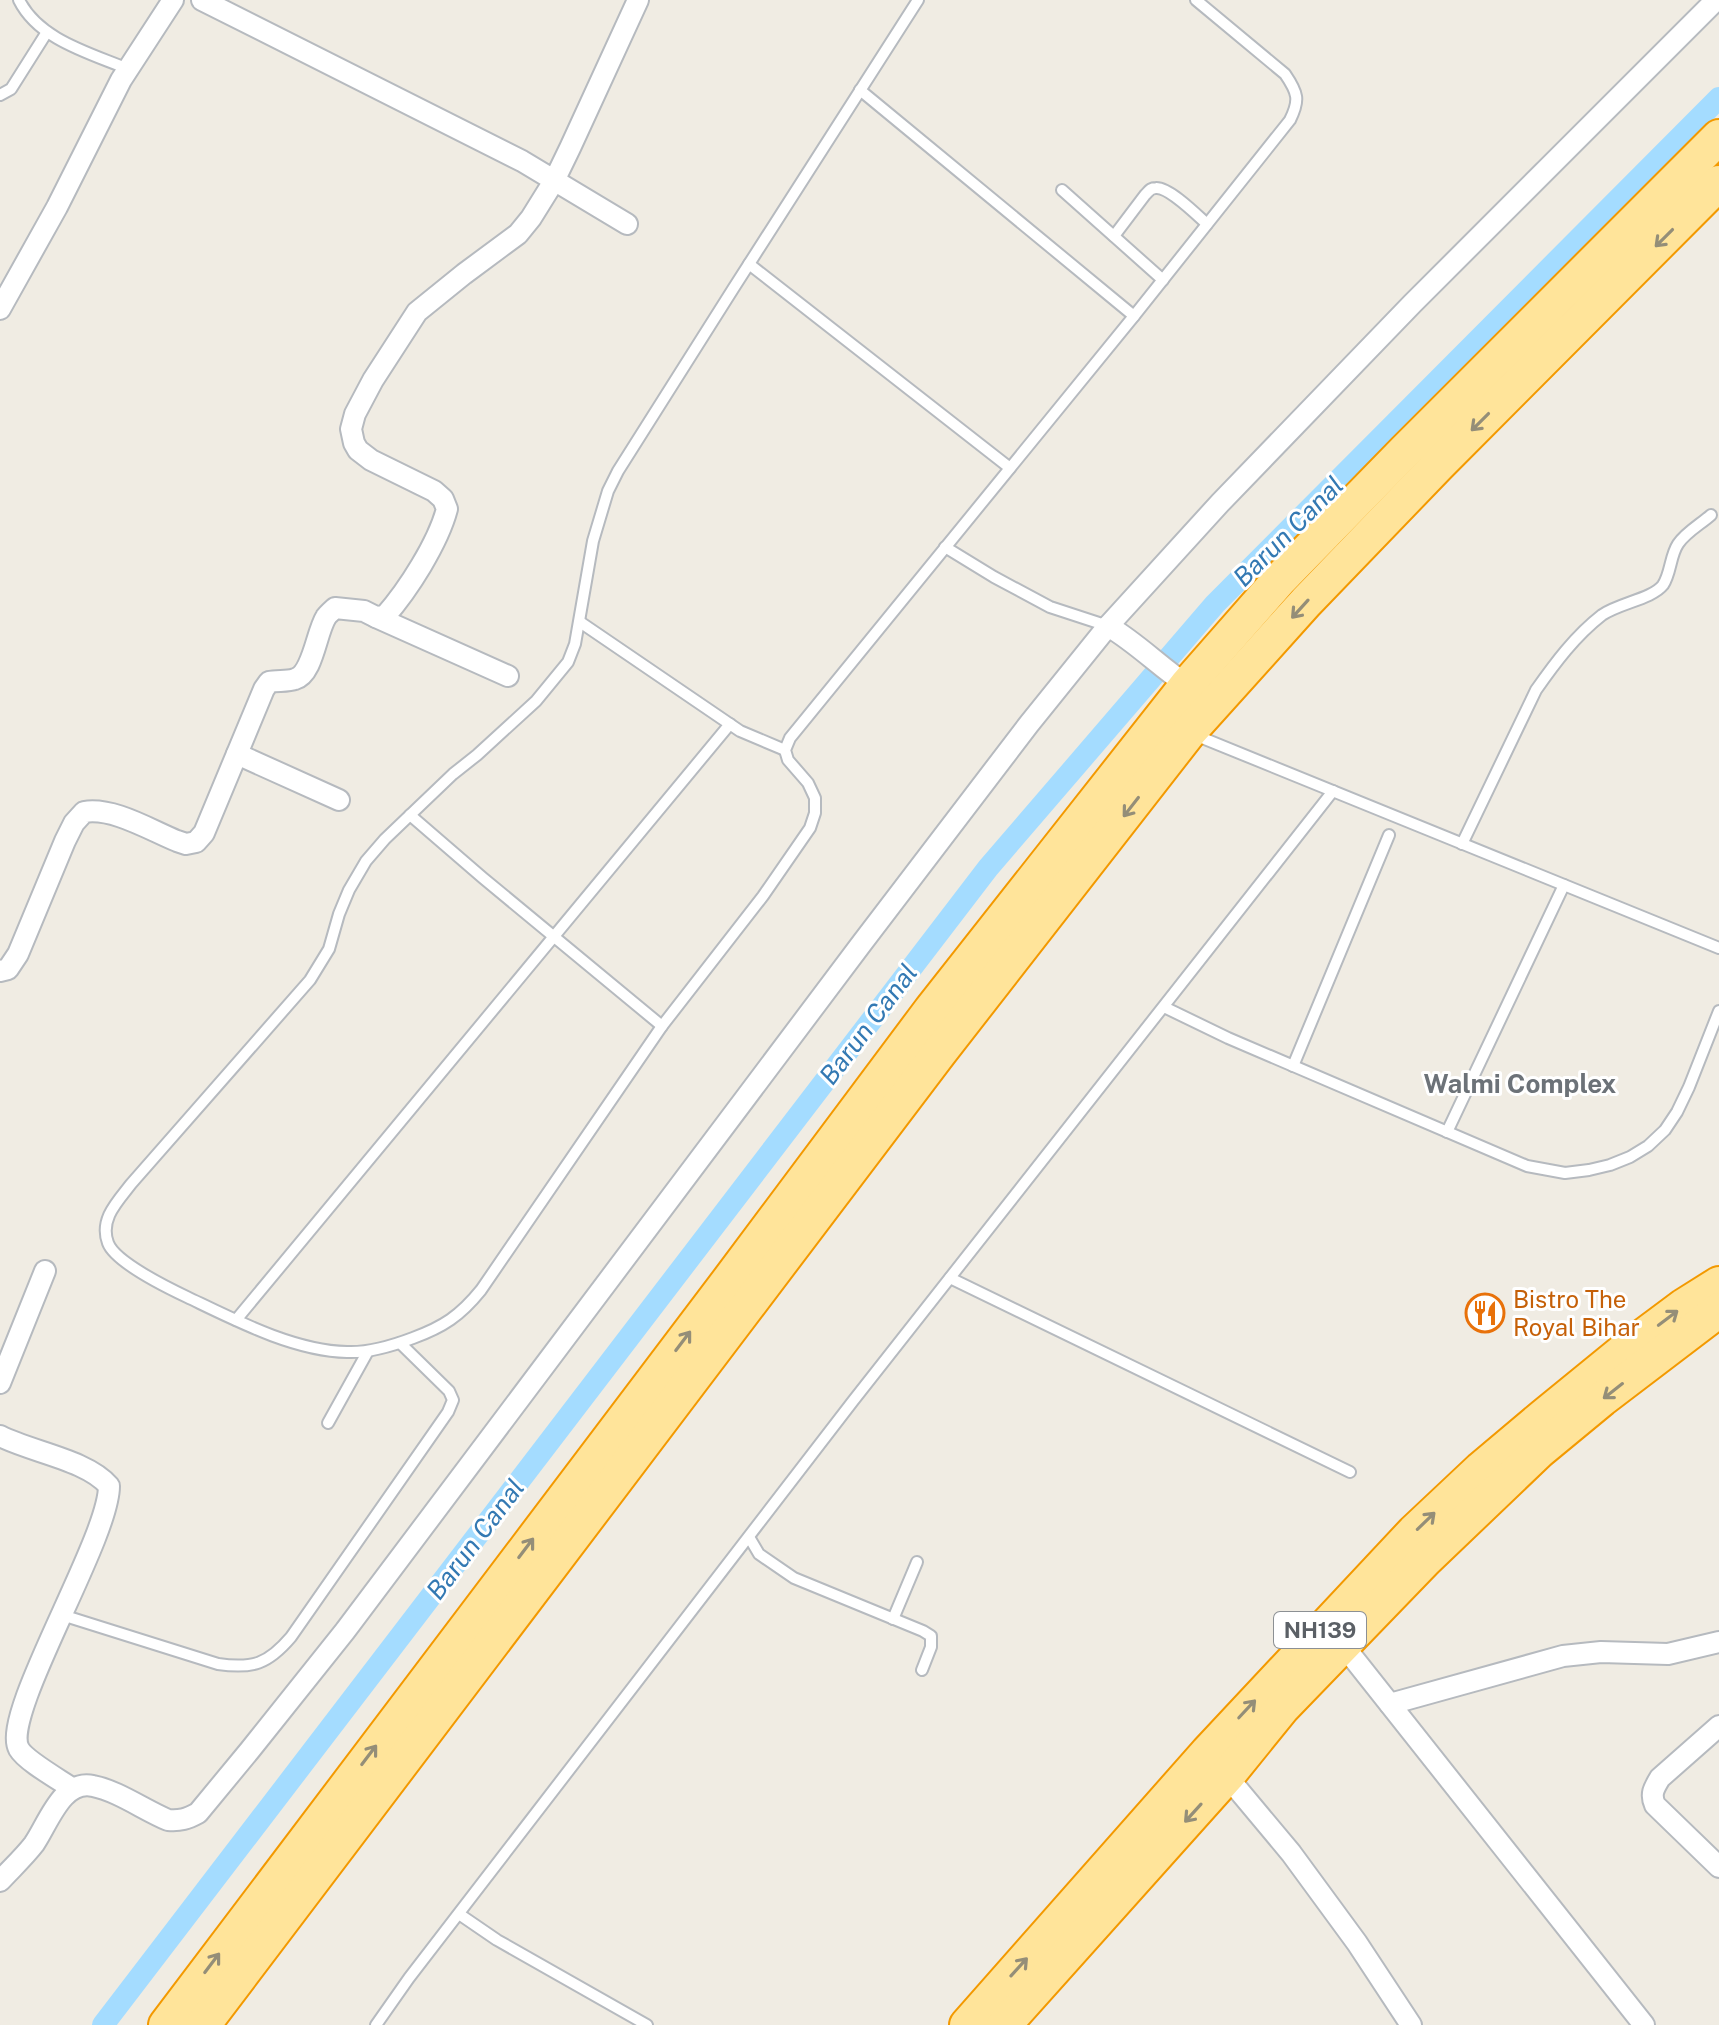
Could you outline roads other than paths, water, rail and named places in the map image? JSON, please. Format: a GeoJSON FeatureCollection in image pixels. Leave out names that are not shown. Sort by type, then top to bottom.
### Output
{"type":"FeatureCollection","features":[{"type":"Feature","properties":{"kind":"highway"},"geometry":{"type":"LineString","coordinates":[[166,2025],[1179,680],[1719,137]]}},
{"type":"Feature","properties":{"kind":"highway"},"geometry":{"type":"LineString","coordinates":[[203,2025],[939,1053],[1189,732],[1306,602],[1719,183]]}},
{"type":"Feature","properties":{"kind":"highway","name":"NH139"},"geometry":{"type":"LineString","coordinates":[[1004,2025],[1217,1764],[1414,1532],[1481,1469],[1625,1350],[1684,1306],[1718,1306]]}},
{"type":"Feature","properties":{"kind":"highway","name":"NH139"},"geometry":{"type":"LineString","coordinates":[[967,2025],[1217,1764],[1282,1708],[1425,1560],[1539,1451],[1718,1306]]}},
{"type":"Feature","properties":{"kind":"street"},"geometry":{"type":"LineString","coordinates":[[0,309],[128,69],[173,0]]}},
{"type":"Feature","properties":{"kind":"street"},"geometry":{"type":"LineString","coordinates":[[202,0],[522,161],[627,224]]}},
{"type":"Feature","properties":{"kind":"street"},"geometry":{"type":"LineString","coordinates":[[376,617],[385,616],[406,590],[438,535],[447,509],[443,499],[434,491],[371,460],[358,450],[351,429],[355,414],[417,312],[518,234],[531,218],[554,181],[638,0]]}},
{"type":"Feature","properties":{"kind":"street"},"geometry":{"type":"LineString","coordinates":[[0,1881],[34,1844],[64,1796],[82,1785],[92,1785],[168,1820],[177,1821],[198,1813],[345,1631],[1029,724],[1116,631],[1220,503],[1716,0]]}},
{"type":"Feature","properties":{"kind":"street"},"geometry":{"type":"LineString","coordinates":[[0,971],[8,969],[18,954],[65,841],[84,812],[95,810],[108,813],[186,844],[196,842],[204,833],[264,689],[269,682],[294,679],[303,674],[310,666],[313,649],[327,616],[335,608],[364,611],[508,676]]}},
{"type":"Feature","properties":{"kind":"street"},"geometry":{"type":"LineString","coordinates":[[1116,631],[1179,680]]}},
{"type":"Feature","properties":{"kind":"street"},"geometry":{"type":"LineString","coordinates":[[237,754],[339,800]]}},
{"type":"Feature","properties":{"kind":"street"},"geometry":{"type":"LineString","coordinates":[[1,1380],[45,1271]]}},
{"type":"Feature","properties":{"kind":"street"},"geometry":{"type":"LineString","coordinates":[[0,1436],[84,1469],[102,1478],[109,1486],[109,1498],[95,1537],[18,1719],[18,1748],[73,1789]]}},
{"type":"Feature","properties":{"kind":"street"},"geometry":{"type":"LineString","coordinates":[[1390,1704],[1563,1656],[1601,1652],[1668,1654],[1719,1642]]}},
{"type":"Feature","properties":{"kind":"street"},"geometry":{"type":"LineString","coordinates":[[1343,1645],[1644,2025]]}},
{"type":"Feature","properties":{"kind":"street"},"geometry":{"type":"LineString","coordinates":[[1719,1726],[1660,1778],[1652,1797],[1655,1805],[1719,1867]]}},
{"type":"Feature","properties":{"kind":"street"},"geometry":{"type":"LineString","coordinates":[[0,1747],[28,1758]]}},
{"type":"Feature","properties":{"kind":"street"},"geometry":{"type":"LineString","coordinates":[[1217,1764],[1291,1853],[1357,1943],[1411,2025]]}},
{"type":"Feature","properties":{"kind":"lane"},"geometry":{"type":"LineString","coordinates":[[19,0],[26,14],[39,27],[128,69]]}},
{"type":"Feature","properties":{"kind":"lane"},"geometry":{"type":"LineString","coordinates":[[918,0],[618,471],[608,491],[593,541],[580,622],[568,662],[536,701],[385,839],[357,873],[339,914],[329,949],[310,980],[131,1184],[106,1219],[108,1244],[117,1255],[167,1287],[236,1320],[299,1344],[348,1352],[368,1351],[400,1343],[454,1319],[470,1303],[523,1231],[662,1026],[763,896],[810,828],[815,813],[815,798],[808,783],[788,760],[785,750],[790,738],[1290,120],[1297,98],[1285,74],[1196,0]]}},
{"type":"Feature","properties":{"kind":"lane"},"geometry":{"type":"LineString","coordinates":[[0,95],[11,89],[47,32]]}},
{"type":"Feature","properties":{"kind":"lane"},"geometry":{"type":"LineString","coordinates":[[860,90],[1134,316]]}},
{"type":"Feature","properties":{"kind":"lane"},"geometry":{"type":"LineString","coordinates":[[1114,236],[1145,195],[1156,188],[1168,192],[1207,224]]}},
{"type":"Feature","properties":{"kind":"lane"},"geometry":{"type":"LineString","coordinates":[[1062,190],[1163,280]]}},
{"type":"Feature","properties":{"kind":"lane"},"geometry":{"type":"LineString","coordinates":[[749,264],[1010,468]]}},
{"type":"Feature","properties":{"kind":"lane"},"geometry":{"type":"LineString","coordinates":[[1462,844],[1536,690],[1551,670],[1567,649],[1604,614],[1624,603],[1652,594],[1662,586],[1678,544],[1711,515]]}},
{"type":"Feature","properties":{"kind":"lane"},"geometry":{"type":"LineString","coordinates":[[945,547],[1031,598],[1116,631]]}},
{"type":"Feature","properties":{"kind":"lane"},"geometry":{"type":"LineString","coordinates":[[580,622],[730,724],[785,750]]}},
{"type":"Feature","properties":{"kind":"lane"},"geometry":{"type":"LineString","coordinates":[[236,1320],[730,724]]}},
{"type":"Feature","properties":{"kind":"lane"},"geometry":{"type":"LineString","coordinates":[[1189,732],[1719,948]]}},
{"type":"Feature","properties":{"kind":"lane"},"geometry":{"type":"LineString","coordinates":[[376,2025],[749,1537],[1333,791]]}},
{"type":"Feature","properties":{"kind":"lane"},"geometry":{"type":"LineString","coordinates":[[410,815],[662,1026]]}},
{"type":"Feature","properties":{"kind":"lane"},"geometry":{"type":"LineString","coordinates":[[1293,1066],[1389,835]]}},
{"type":"Feature","properties":{"kind":"lane"},"geometry":{"type":"LineString","coordinates":[[1447,1132],[1564,885]]}},
{"type":"Feature","properties":{"kind":"lane"},"geometry":{"type":"LineString","coordinates":[[1164,1007],[1228,1038],[1527,1166],[1565,1173],[1610,1165],[1630,1157],[1665,1130],[1689,1087],[1719,1011]]}},
{"type":"Feature","properties":{"kind":"lane"},"geometry":{"type":"LineString","coordinates":[[950,1278],[1350,1472]]}},
{"type":"Feature","properties":{"kind":"lane"},"geometry":{"type":"LineString","coordinates":[[62,1615],[218,1664],[255,1665],[281,1649],[448,1412],[453,1400],[449,1391],[400,1343]]}},
{"type":"Feature","properties":{"kind":"lane"},"geometry":{"type":"LineString","coordinates":[[328,1423],[368,1351]]}},
{"type":"Feature","properties":{"kind":"lane"},"geometry":{"type":"LineString","coordinates":[[749,1537],[759,1554],[794,1578],[931,1636],[931,1647],[922,1670]]}},
{"type":"Feature","properties":{"kind":"lane"},"geometry":{"type":"LineString","coordinates":[[893,1619],[917,1562]]}},
{"type":"Feature","properties":{"kind":"lane"},"geometry":{"type":"LineString","coordinates":[[459,1914],[497,1940],[647,2025]]}},
{"type":"Feature","properties":{"kind":"waterway","name":"Barun Canal"},"geometry":{"type":"LineString","coordinates":[[103,2025],[988,868],[1215,604],[1719,98]]}},
{"type":"Feature","properties":{"kind":"place","name":"Bistro The Royal Bihar"},"geometry":{"type":"Point","coordinates":[1485,1313]}},
{"type":"Feature","properties":{"kind":"district","name":"Walmi Complex"},"geometry":{"type":"Point","coordinates":[1520,1083]}}]}
